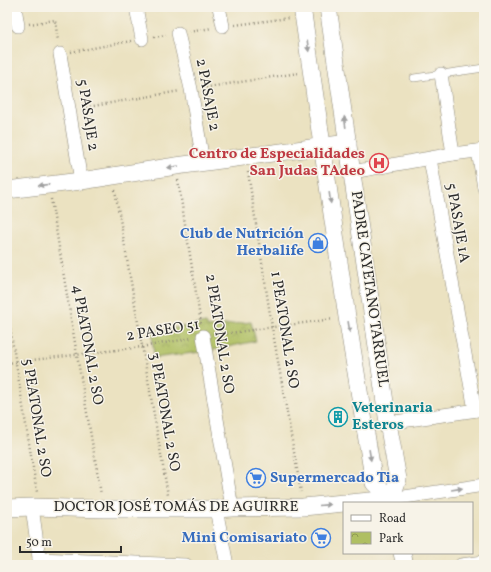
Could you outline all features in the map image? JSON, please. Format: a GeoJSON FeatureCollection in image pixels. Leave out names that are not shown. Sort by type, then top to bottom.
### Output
{"type":"FeatureCollection","features":[{"type":"Feature","properties":{"kind":"street"},"geometry":{"type":"LineString","coordinates":[[16,7],[18,26]]}},
{"type":"Feature","properties":{"kind":"street"},"geometry":{"type":"LineString","coordinates":[[136,7],[142,40]]}},
{"type":"Feature","properties":{"kind":"street"},"geometry":{"type":"LineString","coordinates":[[219,7],[223,26]]}},
{"type":"Feature","properties":{"kind":"street","name":"PADRE CAYETANO TARRUEL"},"geometry":{"type":"LineString","coordinates":[[302,7],[347,317],[374,483],[391,501],[398,479],[388,423],[328,7]]}},
{"type":"Feature","properties":{"kind":"street","name":"2 PASAJE 2"},"geometry":{"type":"LineString","coordinates":[[178,33],[191,89],[203,162]]}},
{"type":"Feature","properties":{"kind":"street","name":"5 PASAJE 2"},"geometry":{"type":"LineString","coordinates":[[60,54],[81,181]]}},
{"type":"Feature","properties":{"kind":"street"},"geometry":{"type":"LineString","coordinates":[[441,74],[452,154]]}},
{"type":"Feature","properties":{"kind":"street"},"geometry":{"type":"LineString","coordinates":[[7,190],[348,143]]}},
{"type":"Feature","properties":{"kind":"street"},"geometry":{"type":"LineString","coordinates":[[352,172],[452,154],[481,151],[484,188]]}},
{"type":"Feature","properties":{"kind":"street","name":"5 PASAJE 1A"},"geometry":{"type":"LineString","coordinates":[[430,159],[479,410]]}},
{"type":"Feature","properties":{"kind":"street","name":"2 PEATONAL 2 SO"},"geometry":{"type":"LineString","coordinates":[[203,336],[224,508],[227,565]]}},
{"type":"Feature","properties":{"kind":"street"},"geometry":{"type":"LineString","coordinates":[[388,423],[479,410]]}},
{"type":"Feature","properties":{"kind":"street"},"geometry":{"type":"LineString","coordinates":[[370,502],[391,501],[484,485]]}},
{"type":"Feature","properties":{"kind":"street","name":"DOCTOR JOSÉ TOMÁS DE AGUIRRE"},"geometry":{"type":"LineString","coordinates":[[7,508],[170,509],[303,507],[343,503]]}},
{"type":"Feature","properties":{"kind":"street"},"geometry":{"type":"LineString","coordinates":[[35,507],[40,562],[186,565]]}},
{"type":"Feature","properties":{"kind":"street"},"geometry":{"type":"LineString","coordinates":[[402,554],[405,565]]}},
{"type":"Feature","properties":{"kind":"street"},"geometry":{"type":"LineString","coordinates":[[461,565],[484,562]]}},
{"type":"Feature","properties":{"kind":"lane"},"geometry":{"type":"LineString","coordinates":[[414,78],[484,68]]}},
{"type":"Feature","properties":{"kind":"path"},"geometry":{"type":"LineString","coordinates":[[18,26],[55,20],[60,54],[142,40]]}},
{"type":"Feature","properties":{"kind":"path","name":"1 PEATONAL 2 SO"},"geometry":{"type":"LineString","coordinates":[[246,157],[272,327],[303,507]]}},
{"type":"Feature","properties":{"kind":"path","name":"2 PEATONAL 2 SO"},"geometry":{"type":"LineString","coordinates":[[176,166],[203,336]]}},
{"type":"Feature","properties":{"kind":"path","name":"3 PEATONAL 2 SO"},"geometry":{"type":"LineString","coordinates":[[113,176],[170,509]]}},
{"type":"Feature","properties":{"kind":"path","name":"4 PEATONAL 2 SO"},"geometry":{"type":"LineString","coordinates":[[49,185],[104,509]]}},
{"type":"Feature","properties":{"kind":"path","name":"5 PEATONAL 2 SO"},"geometry":{"type":"LineString","coordinates":[[7,309],[35,507]]}},
{"type":"Feature","properties":{"kind":"path","name":"2 PASEO 51"},"geometry":{"type":"LineString","coordinates":[[7,363],[142,347],[203,336],[347,317]]}},
{"type":"Feature","properties":{"kind":"green space"},"geometry":{"type":"Polygon","coordinates":[[[251,322],[256,341],[208,351],[154,358],[152,332],[206,323],[208,327],[251,322]]]}},
{"type":"Feature","properties":{"kind":"place","name":"Centro de Especialidades San Judas TAdeo"},"geometry":{"type":"Point","coordinates":[379,163]}},
{"type":"Feature","properties":{"kind":"place","name":"Club de Nutrición Herbalife"},"geometry":{"type":"Point","coordinates":[318,243]}},
{"type":"Feature","properties":{"kind":"place","name":"Veterinaria Esteros"},"geometry":{"type":"Point","coordinates":[338,417]}},
{"type":"Feature","properties":{"kind":"place","name":"Supermercado Tia"},"geometry":{"type":"Point","coordinates":[256,478]}},
{"type":"Feature","properties":{"kind":"place","name":"Mini Comisariato"},"geometry":{"type":"Point","coordinates":[321,538]}}]}
